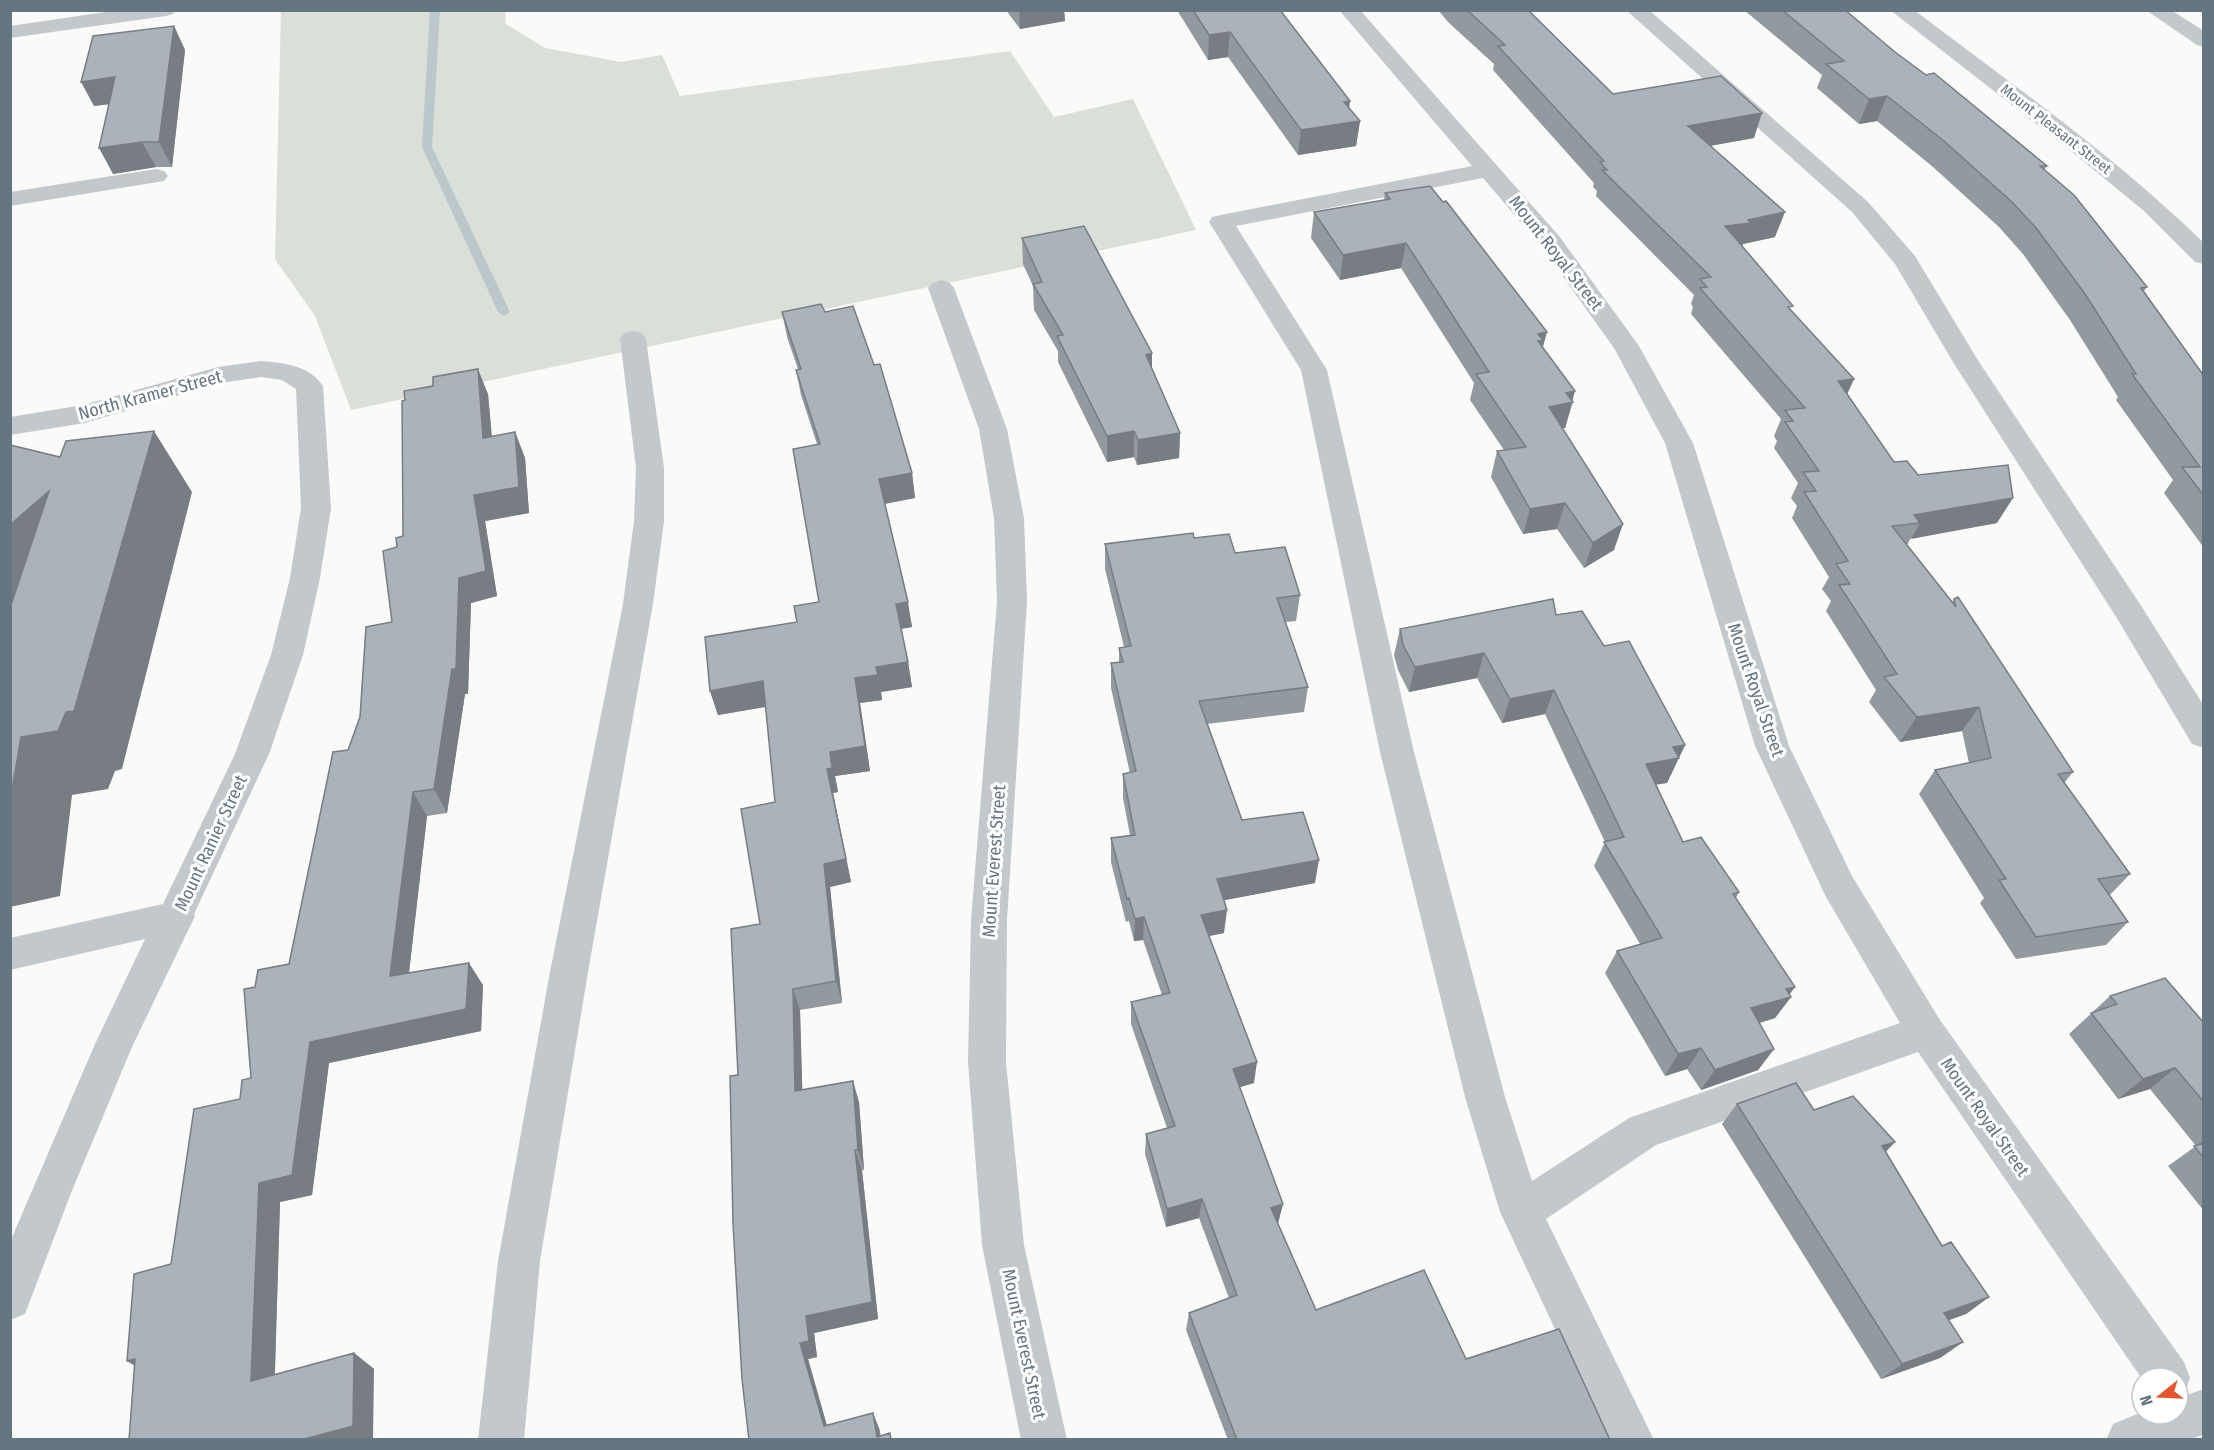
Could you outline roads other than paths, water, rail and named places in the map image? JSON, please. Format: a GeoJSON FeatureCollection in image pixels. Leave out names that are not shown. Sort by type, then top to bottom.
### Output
{"type":"FeatureCollection","features":[{"type":"Feature","properties":{"kind":"street"},"geometry":{"type":"LineString","coordinates":[[10,32],[166,10]]}},
{"type":"Feature","properties":{"kind":"street","name":"Mount Royal Street"},"geometry":{"type":"LineString","coordinates":[[1349,10],[1550,241],[1626,346],[1679,442],[1772,746],[1839,886],[1926,1032],[2160,1366]]}},
{"type":"Feature","properties":{"kind":"street"},"geometry":{"type":"LineString","coordinates":[[1636,10],[1860,207],[1906,261],[1966,362],[2129,612],[2204,735]]}},
{"type":"Feature","properties":{"kind":"street","name":"Mount Pleasant Street"},"geometry":{"type":"LineString","coordinates":[[1900,10],[2079,146],[2152,206],[2204,257]]}},
{"type":"Feature","properties":{"kind":"street"},"geometry":{"type":"LineString","coordinates":[[2156,10],[2204,41]]}},
{"type":"Feature","properties":{"kind":"street"},"geometry":{"type":"LineString","coordinates":[[1488,170],[1221,222],[1314,370],[1397,752],[1485,1097],[1521,1212],[1631,1440]]}},
{"type":"Feature","properties":{"kind":"street"},"geometry":{"type":"LineString","coordinates":[[10,199],[156,176]]}},
{"type":"Feature","properties":{"kind":"street","name":"Mount Everest Street"},"geometry":{"type":"LineString","coordinates":[[941,288],[993,429],[1009,518],[1012,601],[989,920],[987,1062],[1003,1245],[1044,1440]]}},
{"type":"Feature","properties":{"kind":"street"},"geometry":{"type":"LineString","coordinates":[[501,1440],[519,1261],[573,949],[638,604],[649,521],[650,468],[633,339]]}},
{"type":"Feature","properties":{"kind":"street","name":"North Kramer Street"},"geometry":{"type":"LineString","coordinates":[[10,426],[85,414],[218,375],[261,369],[289,372]]}},
{"type":"Feature","properties":{"kind":"street","name":"Mount Ranier Street"},"geometry":{"type":"LineString","coordinates":[[10,1299],[50,1193],[110,1055],[252,754],[287,655],[305,578],[316,508],[309,386],[289,372]]}},
{"type":"Feature","properties":{"kind":"street"},"geometry":{"type":"LineString","coordinates":[[10,954],[177,916]]}},
{"type":"Feature","properties":{"kind":"street"},"geometry":{"type":"LineString","coordinates":[[1521,1212],[1643,1131],[1926,1032]]}},
{"type":"Feature","properties":{"kind":"street"},"geometry":{"type":"LineString","coordinates":[[2129,1440],[2195,1412]]}},
{"type":"Feature","properties":{"kind":"waterway"},"geometry":{"type":"LineString","coordinates":[[435,10],[427,147],[504,312]]}}]}
